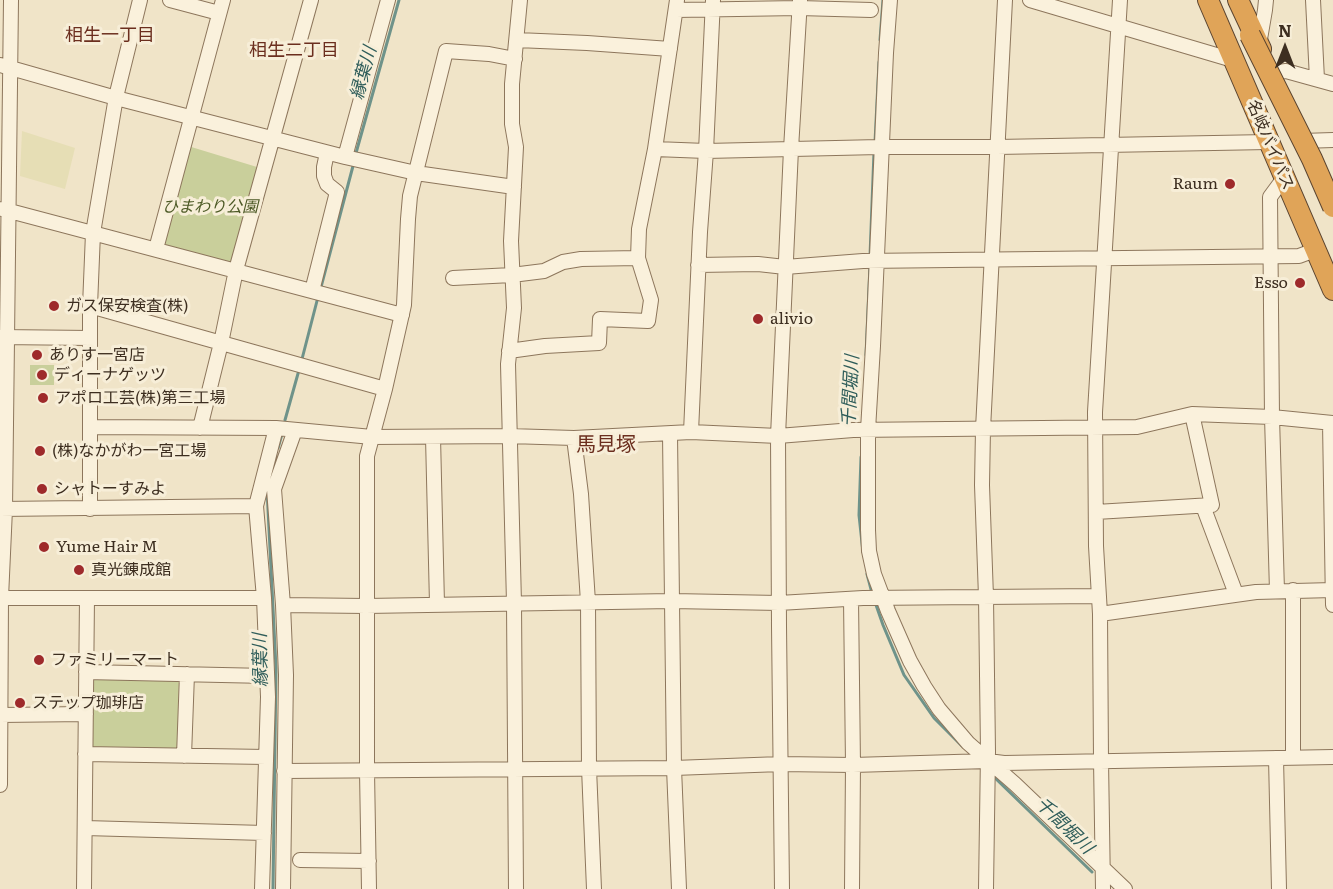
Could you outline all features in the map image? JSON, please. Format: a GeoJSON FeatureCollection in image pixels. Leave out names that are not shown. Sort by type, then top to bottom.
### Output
{"type":"FeatureCollection","features":[{"type":"Feature","properties":{"kind":"highway","name":"名岐バイパス"},"geometry":{"type":"LineString","coordinates":[[1208,0],[1333,290]]}},
{"type":"Feature","properties":{"kind":"highway","name":"名岐バイパス"},"geometry":{"type":"LineString","coordinates":[[1236,0],[1259,46],[1333,214]]}},
{"type":"Feature","properties":{"kind":"highway"},"geometry":{"type":"LineString","coordinates":[[1236,0],[1250,35],[1312,159],[1333,207]]}},
{"type":"Feature","properties":{"kind":"street"},"geometry":{"type":"LineString","coordinates":[[0,784],[5,67],[11,0]]}},
{"type":"Feature","properties":{"kind":"street"},"geometry":{"type":"LineString","coordinates":[[90,509],[90,306],[93,233],[116,98],[140,0]]}},
{"type":"Feature","properties":{"kind":"street"},"geometry":{"type":"LineString","coordinates":[[156,249],[221,7],[170,0]]}},
{"type":"Feature","properties":{"kind":"street"},"geometry":{"type":"LineString","coordinates":[[200,428],[236,270],[311,0]]}},
{"type":"Feature","properties":{"kind":"street"},"geometry":{"type":"LineString","coordinates":[[516,889],[514,603],[508,364],[514,308],[511,241],[516,147],[512,124],[512,84],[520,0]]}},
{"type":"Feature","properties":{"kind":"street"},"geometry":{"type":"LineString","coordinates":[[890,0],[877,148],[862,430],[869,551],[874,574],[881,598],[900,640],[939,709],[968,743],[1015,784],[1125,889]]}},
{"type":"Feature","properties":{"kind":"street"},"geometry":{"type":"LineString","coordinates":[[986,889],[988,760],[982,485],[983,429],[1005,0]]}},
{"type":"Feature","properties":{"kind":"street"},"geometry":{"type":"LineString","coordinates":[[1030,0],[1233,60]]}},
{"type":"Feature","properties":{"kind":"street"},"geometry":{"type":"LineString","coordinates":[[1103,889],[1095,428],[1120,0]]}},
{"type":"Feature","properties":{"kind":"street"},"geometry":{"type":"LineString","coordinates":[[1259,46],[1266,0]]}},
{"type":"Feature","properties":{"kind":"street"},"geometry":{"type":"LineString","coordinates":[[1313,0],[1317,79]]}},
{"type":"Feature","properties":{"kind":"street"},"geometry":{"type":"LineString","coordinates":[[345,157],[383,1]]}},
{"type":"Feature","properties":{"kind":"street"},"geometry":{"type":"LineString","coordinates":[[782,889],[778,436],[800,4]]}},
{"type":"Feature","properties":{"kind":"street"},"geometry":{"type":"LineString","coordinates":[[509,351],[599,343],[600,319],[648,321],[651,300],[638,258],[639,229],[655,150],[677,5],[800,4],[871,10]]}},
{"type":"Feature","properties":{"kind":"street"},"geometry":{"type":"LineString","coordinates":[[691,432],[713,5]]}},
{"type":"Feature","properties":{"kind":"street"},"geometry":{"type":"LineString","coordinates":[[517,39],[670,49]]}},
{"type":"Feature","properties":{"kind":"street"},"geometry":{"type":"LineString","coordinates":[[369,889],[367,456],[404,305],[410,196],[446,51],[489,54],[515,59]]}},
{"type":"Feature","properties":{"kind":"street"},"geometry":{"type":"LineString","coordinates":[[5,67],[327,153],[416,173],[514,187]]}},
{"type":"Feature","properties":{"kind":"street"},"geometry":{"type":"LineString","coordinates":[[1271,73],[1286,71],[1333,84]]}},
{"type":"Feature","properties":{"kind":"street"},"geometry":{"type":"LineString","coordinates":[[1302,141],[1333,140]]}},
{"type":"Feature","properties":{"kind":"street"},"geometry":{"type":"LineString","coordinates":[[655,150],[1268,142]]}},
{"type":"Feature","properties":{"kind":"street"},"geometry":{"type":"LineString","coordinates":[[312,291],[337,192],[327,184],[324,176],[327,153]]}},
{"type":"Feature","properties":{"kind":"street"},"geometry":{"type":"LineString","coordinates":[[1277,591],[1272,417],[1270,197],[1284,178]]}},
{"type":"Feature","properties":{"kind":"street"},"geometry":{"type":"LineString","coordinates":[[4,209],[402,315]]}},
{"type":"Feature","properties":{"kind":"street"},"geometry":{"type":"LineString","coordinates":[[698,265],[758,264],[785,267],[871,261],[1299,256],[1315,250]]}},
{"type":"Feature","properties":{"kind":"street"},"geometry":{"type":"LineString","coordinates":[[453,278],[544,271],[563,262],[582,259],[638,258]]}},
{"type":"Feature","properties":{"kind":"street"},"geometry":{"type":"LineString","coordinates":[[90,306],[385,389]]}},
{"type":"Feature","properties":{"kind":"street"},"geometry":{"type":"LineString","coordinates":[[4,337],[90,338]]}},
{"type":"Feature","properties":{"kind":"street"},"geometry":{"type":"LineString","coordinates":[[1096,512],[1212,505],[1192,414]]}},
{"type":"Feature","properties":{"kind":"street"},"geometry":{"type":"LineString","coordinates":[[90,427],[276,428],[372,437],[574,438],[691,432],[778,436],[862,430],[1137,427],[1192,414],[1272,417],[1332,423],[1333,605]]}},
{"type":"Feature","properties":{"kind":"street"},"geometry":{"type":"LineString","coordinates":[[262,889],[267,676],[264,598],[256,506],[276,428]]}},
{"type":"Feature","properties":{"kind":"street"},"geometry":{"type":"LineString","coordinates":[[283,889],[286,675],[274,489],[295,430]]}},
{"type":"Feature","properties":{"kind":"street"},"geometry":{"type":"LineString","coordinates":[[670,434],[674,768],[679,889]]}},
{"type":"Feature","properties":{"kind":"street"},"geometry":{"type":"LineString","coordinates":[[433,437],[437,604]]}},
{"type":"Feature","properties":{"kind":"street"},"geometry":{"type":"LineString","coordinates":[[574,438],[588,603],[594,889]]}},
{"type":"Feature","properties":{"kind":"street"},"geometry":{"type":"LineString","coordinates":[[2,509],[256,506]]}},
{"type":"Feature","properties":{"kind":"street"},"geometry":{"type":"LineString","coordinates":[[1203,506],[1236,594]]}},
{"type":"Feature","properties":{"kind":"street"},"geometry":{"type":"LineString","coordinates":[[1293,590],[1293,757]]}},
{"type":"Feature","properties":{"kind":"street"},"geometry":{"type":"LineString","coordinates":[[1100,614],[1236,594],[1333,590]]}},
{"type":"Feature","properties":{"kind":"street"},"geometry":{"type":"LineString","coordinates":[[283,605],[366,606],[672,601],[778,603],[857,598],[1099,596]]}},
{"type":"Feature","properties":{"kind":"street"},"geometry":{"type":"LineString","coordinates":[[2,598],[264,598]]}},
{"type":"Feature","properties":{"kind":"street"},"geometry":{"type":"LineString","coordinates":[[84,889],[87,598]]}},
{"type":"Feature","properties":{"kind":"street"},"geometry":{"type":"LineString","coordinates":[[852,889],[857,598]]}},
{"type":"Feature","properties":{"kind":"street"},"geometry":{"type":"LineString","coordinates":[[86,672],[267,676]]}},
{"type":"Feature","properties":{"kind":"street"},"geometry":{"type":"LineString","coordinates":[[184,756],[187,674]]}},
{"type":"Feature","properties":{"kind":"street"},"geometry":{"type":"LineString","coordinates":[[0,715],[86,714]]}},
{"type":"Feature","properties":{"kind":"street"},"geometry":{"type":"LineString","coordinates":[[85,754],[266,757]]}},
{"type":"Feature","properties":{"kind":"street"},"geometry":{"type":"LineString","coordinates":[[284,771],[674,768],[988,760],[1004,763],[1333,757]]}},
{"type":"Feature","properties":{"kind":"street"},"geometry":{"type":"LineString","coordinates":[[1276,758],[1279,889]]}},
{"type":"Feature","properties":{"kind":"street"},"geometry":{"type":"LineString","coordinates":[[85,828],[264,833]]}},
{"type":"Feature","properties":{"kind":"street"},"geometry":{"type":"LineString","coordinates":[[300,860],[369,861]]}},
{"type":"Feature","properties":{"kind":"shaded area"},"geometry":{"type":"Polygon","coordinates":[[[22,131],[75,148],[65,189],[20,176],[22,131]]]}},
{"type":"Feature","properties":{"kind":"green space","name":"ひまわり公園"},"geometry":{"type":"Polygon","coordinates":[[[188,146],[257,167],[231,264],[163,246],[188,146]]]}},
{"type":"Feature","properties":{"kind":"green space","name":"ディーナゲッツ"},"geometry":{"type":"Polygon","coordinates":[[[30,365],[54,365],[54,385],[30,385],[30,365]]]}},
{"type":"Feature","properties":{"kind":"green space"},"geometry":{"type":"Polygon","coordinates":[[[92,677],[179,679],[178,751],[92,749],[92,677]]]}},
{"type":"Feature","properties":{"kind":"waterway","name":"縁葉川"},"geometry":{"type":"LineString","coordinates":[[356,153],[399,0]]}},
{"type":"Feature","properties":{"kind":"waterway","name":"千間堀川"},"geometry":{"type":"LineString","coordinates":[[880,40],[883,0]]}},
{"type":"Feature","properties":{"kind":"waterway","name":"千間堀川"},"geometry":{"type":"LineString","coordinates":[[875,142],[879,62]]}},
{"type":"Feature","properties":{"kind":"waterway","name":"千間堀川"},"geometry":{"type":"LineString","coordinates":[[870,256],[874,152]]}},
{"type":"Feature","properties":{"kind":"waterway","name":"縁葉川"},"geometry":{"type":"LineString","coordinates":[[321,287],[353,166]]}},
{"type":"Feature","properties":{"kind":"waterway","name":"千間堀川"},"geometry":{"type":"LineString","coordinates":[[866,355],[870,265]]}},
{"type":"Feature","properties":{"kind":"waterway","name":"縁葉川"},"geometry":{"type":"LineString","coordinates":[[302,359],[318,297]]}},
{"type":"Feature","properties":{"kind":"waterway","name":"縁葉川"},"geometry":{"type":"LineString","coordinates":[[285,420],[299,370]]}},
{"type":"Feature","properties":{"kind":"waterway","name":"縁葉川"},"geometry":{"type":"LineString","coordinates":[[278,448],[282,434]]}},
{"type":"Feature","properties":{"kind":"waterway","name":"千間堀川"},"geometry":{"type":"LineString","coordinates":[[861,457],[859,515],[863,552]]}},
{"type":"Feature","properties":{"kind":"waterway","name":"縁葉川"},"geometry":{"type":"LineString","coordinates":[[267,489],[276,668],[273,889]]}},
{"type":"Feature","properties":{"kind":"waterway","name":"千間堀川"},"geometry":{"type":"LineString","coordinates":[[867,574],[872,593]]}},
{"type":"Feature","properties":{"kind":"waterway","name":"千間堀川"},"geometry":{"type":"LineString","coordinates":[[875,602],[904,675],[934,718],[962,746]]}},
{"type":"Feature","properties":{"kind":"waterway","name":"千間堀川"},"geometry":{"type":"LineString","coordinates":[[993,776],[1092,872]]}},
{"type":"Feature","properties":{"kind":"place","name":"Raum"},"geometry":{"type":"Point","coordinates":[1230,184]}},
{"type":"Feature","properties":{"kind":"place","name":"Esso"},"geometry":{"type":"Point","coordinates":[1300,283]}},
{"type":"Feature","properties":{"kind":"place","name":"ガス保安検査(株)"},"geometry":{"type":"Point","coordinates":[54,306]}},
{"type":"Feature","properties":{"kind":"place","name":"alivio"},"geometry":{"type":"Point","coordinates":[758,319]}},
{"type":"Feature","properties":{"kind":"place","name":"ありす一宮店"},"geometry":{"type":"Point","coordinates":[37,355]}},
{"type":"Feature","properties":{"kind":"place","name":"ディーナゲッツ"},"geometry":{"type":"Point","coordinates":[42,375]}},
{"type":"Feature","properties":{"kind":"place","name":"アポロ工芸(株)第三工場"},"geometry":{"type":"Point","coordinates":[43,398]}},
{"type":"Feature","properties":{"kind":"place","name":"(株)なかがわ一宮工場"},"geometry":{"type":"Point","coordinates":[40,451]}},
{"type":"Feature","properties":{"kind":"place","name":"シャトーすみよ"},"geometry":{"type":"Point","coordinates":[42,489]}},
{"type":"Feature","properties":{"kind":"place","name":"Yume Hair M"},"geometry":{"type":"Point","coordinates":[44,547]}},
{"type":"Feature","properties":{"kind":"place","name":"真光錬成館"},"geometry":{"type":"Point","coordinates":[79,570]}},
{"type":"Feature","properties":{"kind":"place","name":"ファミリーマート"},"geometry":{"type":"Point","coordinates":[39,660]}},
{"type":"Feature","properties":{"kind":"place","name":"ステップ珈琲店"},"geometry":{"type":"Point","coordinates":[20,703]}},
{"type":"Feature","properties":{"kind":"district","name":"相生一丁目"},"geometry":{"type":"Point","coordinates":[110,36]}},
{"type":"Feature","properties":{"kind":"district","name":"相生二丁目"},"geometry":{"type":"Point","coordinates":[294,51]}},
{"type":"Feature","properties":{"kind":"district","name":"馬見塚"},"geometry":{"type":"Point","coordinates":[606,445]}}]}
